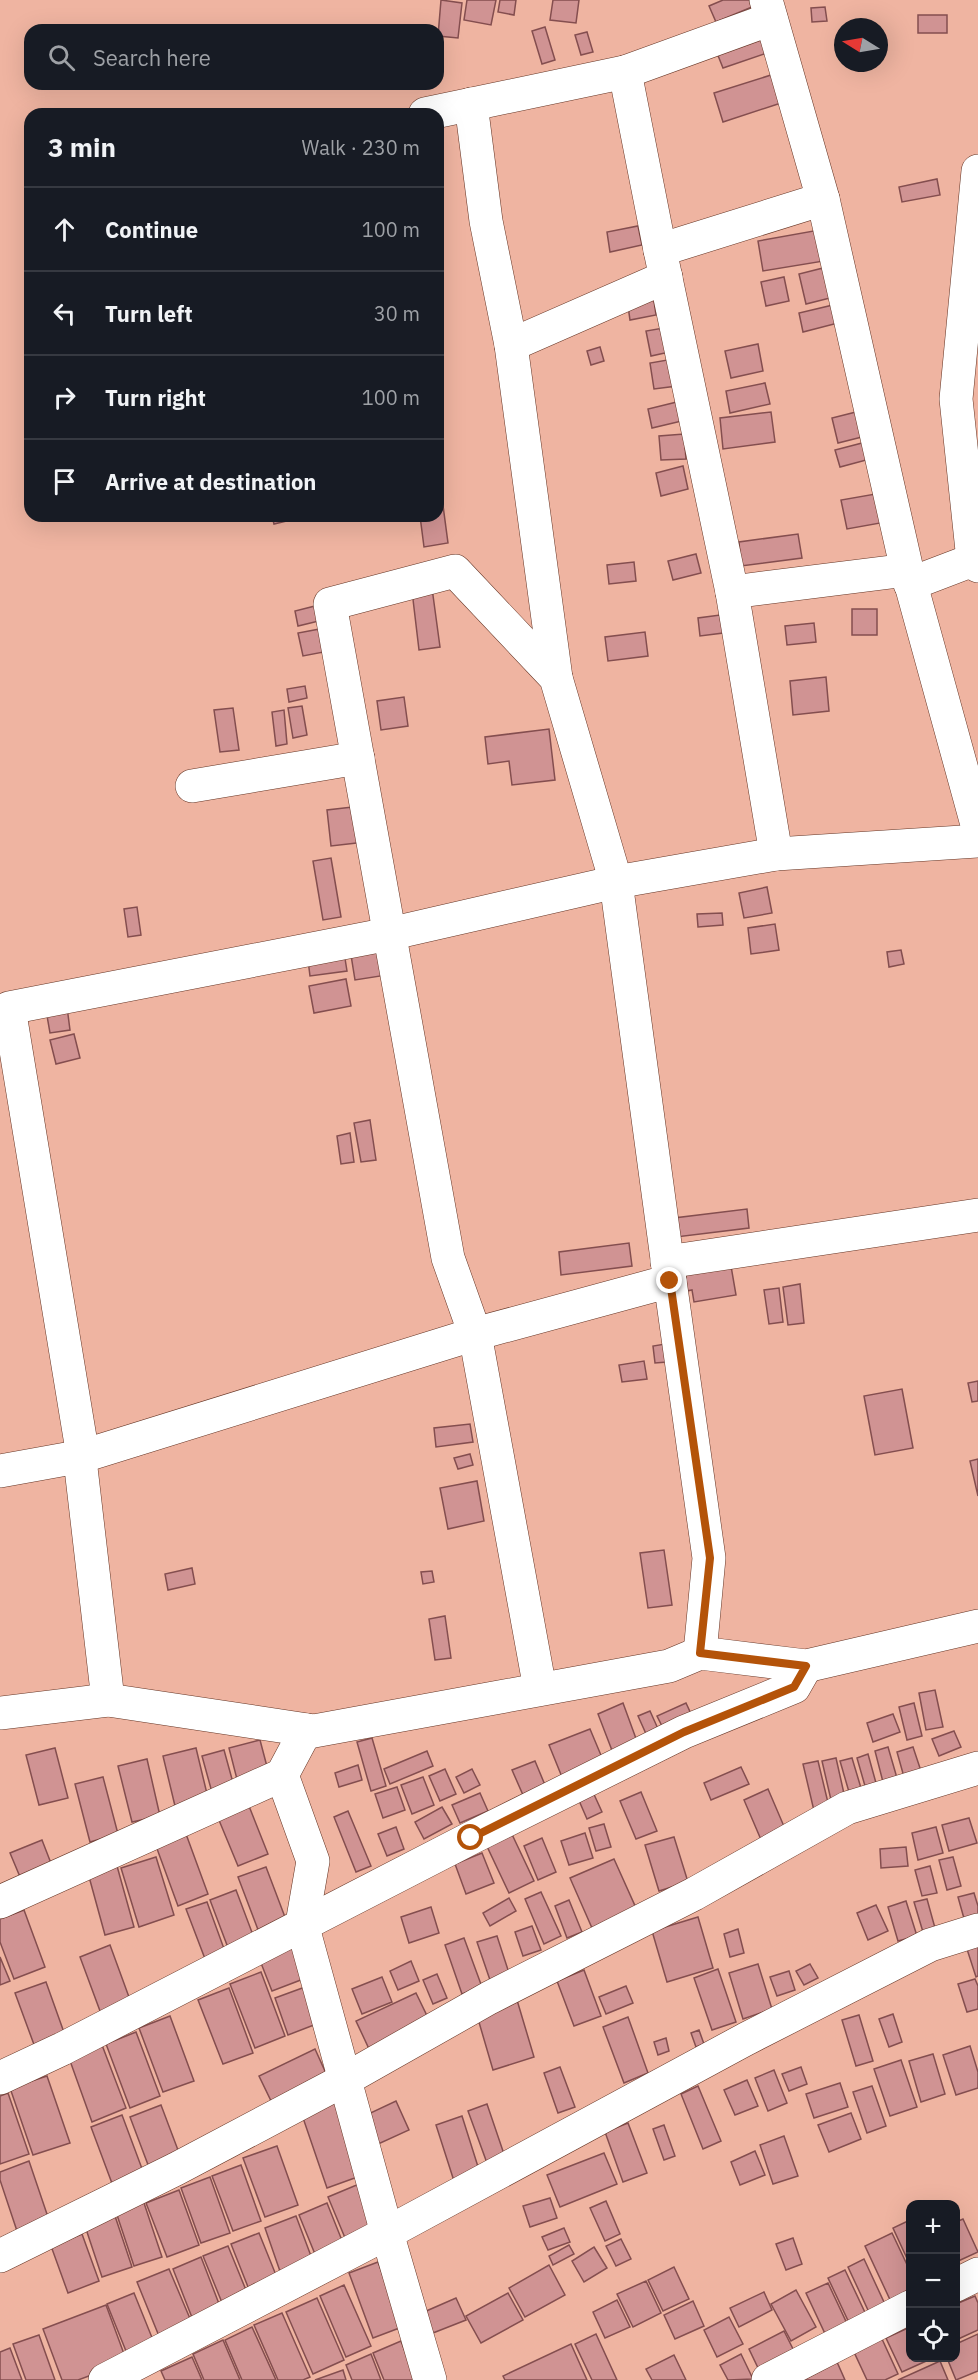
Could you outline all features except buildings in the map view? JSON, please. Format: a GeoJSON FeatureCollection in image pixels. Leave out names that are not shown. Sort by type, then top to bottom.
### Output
{"type":"FeatureCollection","features":[{"type":"Feature","properties":{"kind":"street"},"geometry":{"type":"LineString","coordinates":[[444,110],[625,72],[769,10],[823,199],[909,577],[978,828]]}},
{"type":"Feature","properties":{"kind":"street"},"geometry":{"type":"LineString","coordinates":[[625,72],[732,592],[776,854]]}},
{"type":"Feature","properties":{"kind":"street"},"geometry":{"type":"LineString","coordinates":[[471,104],[486,221],[511,345],[556,678],[616,882],[710,1558],[700,1653]]}},
{"type":"Feature","properties":{"kind":"street"},"geometry":{"type":"LineString","coordinates":[[732,592],[909,577],[975,563],[956,399],[978,171]]}},
{"type":"Feature","properties":{"kind":"street"},"geometry":{"type":"LineString","coordinates":[[511,345],[663,263],[823,199]]}},
{"type":"Feature","properties":{"kind":"street"},"geometry":{"type":"LineString","coordinates":[[540,1689],[475,1334],[448,1258],[330,604],[455,571],[556,678]]}},
{"type":"Feature","properties":{"kind":"street"},"geometry":{"type":"LineString","coordinates":[[192,786],[358,758]]}},
{"type":"Feature","properties":{"kind":"street"},"geometry":{"type":"LineString","coordinates":[[108,1700],[81,1468],[83,1456],[9,1008],[389,934],[616,882],[776,854],[978,841]]}},
{"type":"Feature","properties":{"kind":"street"},"geometry":{"type":"LineString","coordinates":[[0,1471],[83,1456],[669,1271],[978,1215]]}},
{"type":"Feature","properties":{"kind":"street"},"geometry":{"type":"LineString","coordinates":[[0,1713],[108,1700],[314,1731],[669,1666],[700,1653],[806,1666],[978,1626]]}},
{"type":"Feature","properties":{"kind":"street"},"geometry":{"type":"LineString","coordinates":[[0,2078],[62,2049],[302,1924],[684,1732],[794,1687],[806,1666]]}},
{"type":"Feature","properties":{"kind":"street"},"geometry":{"type":"LineString","coordinates":[[0,1902],[282,1775],[306,1730]]}},
{"type":"Feature","properties":{"kind":"street"},"geometry":{"type":"LineString","coordinates":[[0,2256],[176,2169],[346,2079],[489,1998],[694,1894],[848,1809],[978,1768]]}},
{"type":"Feature","properties":{"kind":"street"},"geometry":{"type":"LineString","coordinates":[[282,1775],[313,1861],[302,1924],[430,2380]]}},
{"type":"Feature","properties":{"kind":"street"},"geometry":{"type":"LineString","coordinates":[[105,2380],[910,1955],[930,1945],[978,1930]]}},
{"type":"Feature","properties":{"kind":"street"},"geometry":{"type":"LineString","coordinates":[[960,2282],[978,2274]]}},
{"type":"Feature","properties":{"kind":"street"},"geometry":{"type":"LineString","coordinates":[[768,2380],[908,2308]]}},
{"type":"Feature","properties":{"kind":"route"},"geometry":{"type":"LineString","coordinates":[[471,1838],[684,1732],[794,1687],[806,1666],[700,1653],[710,1558],[670,1281]]}}]}
